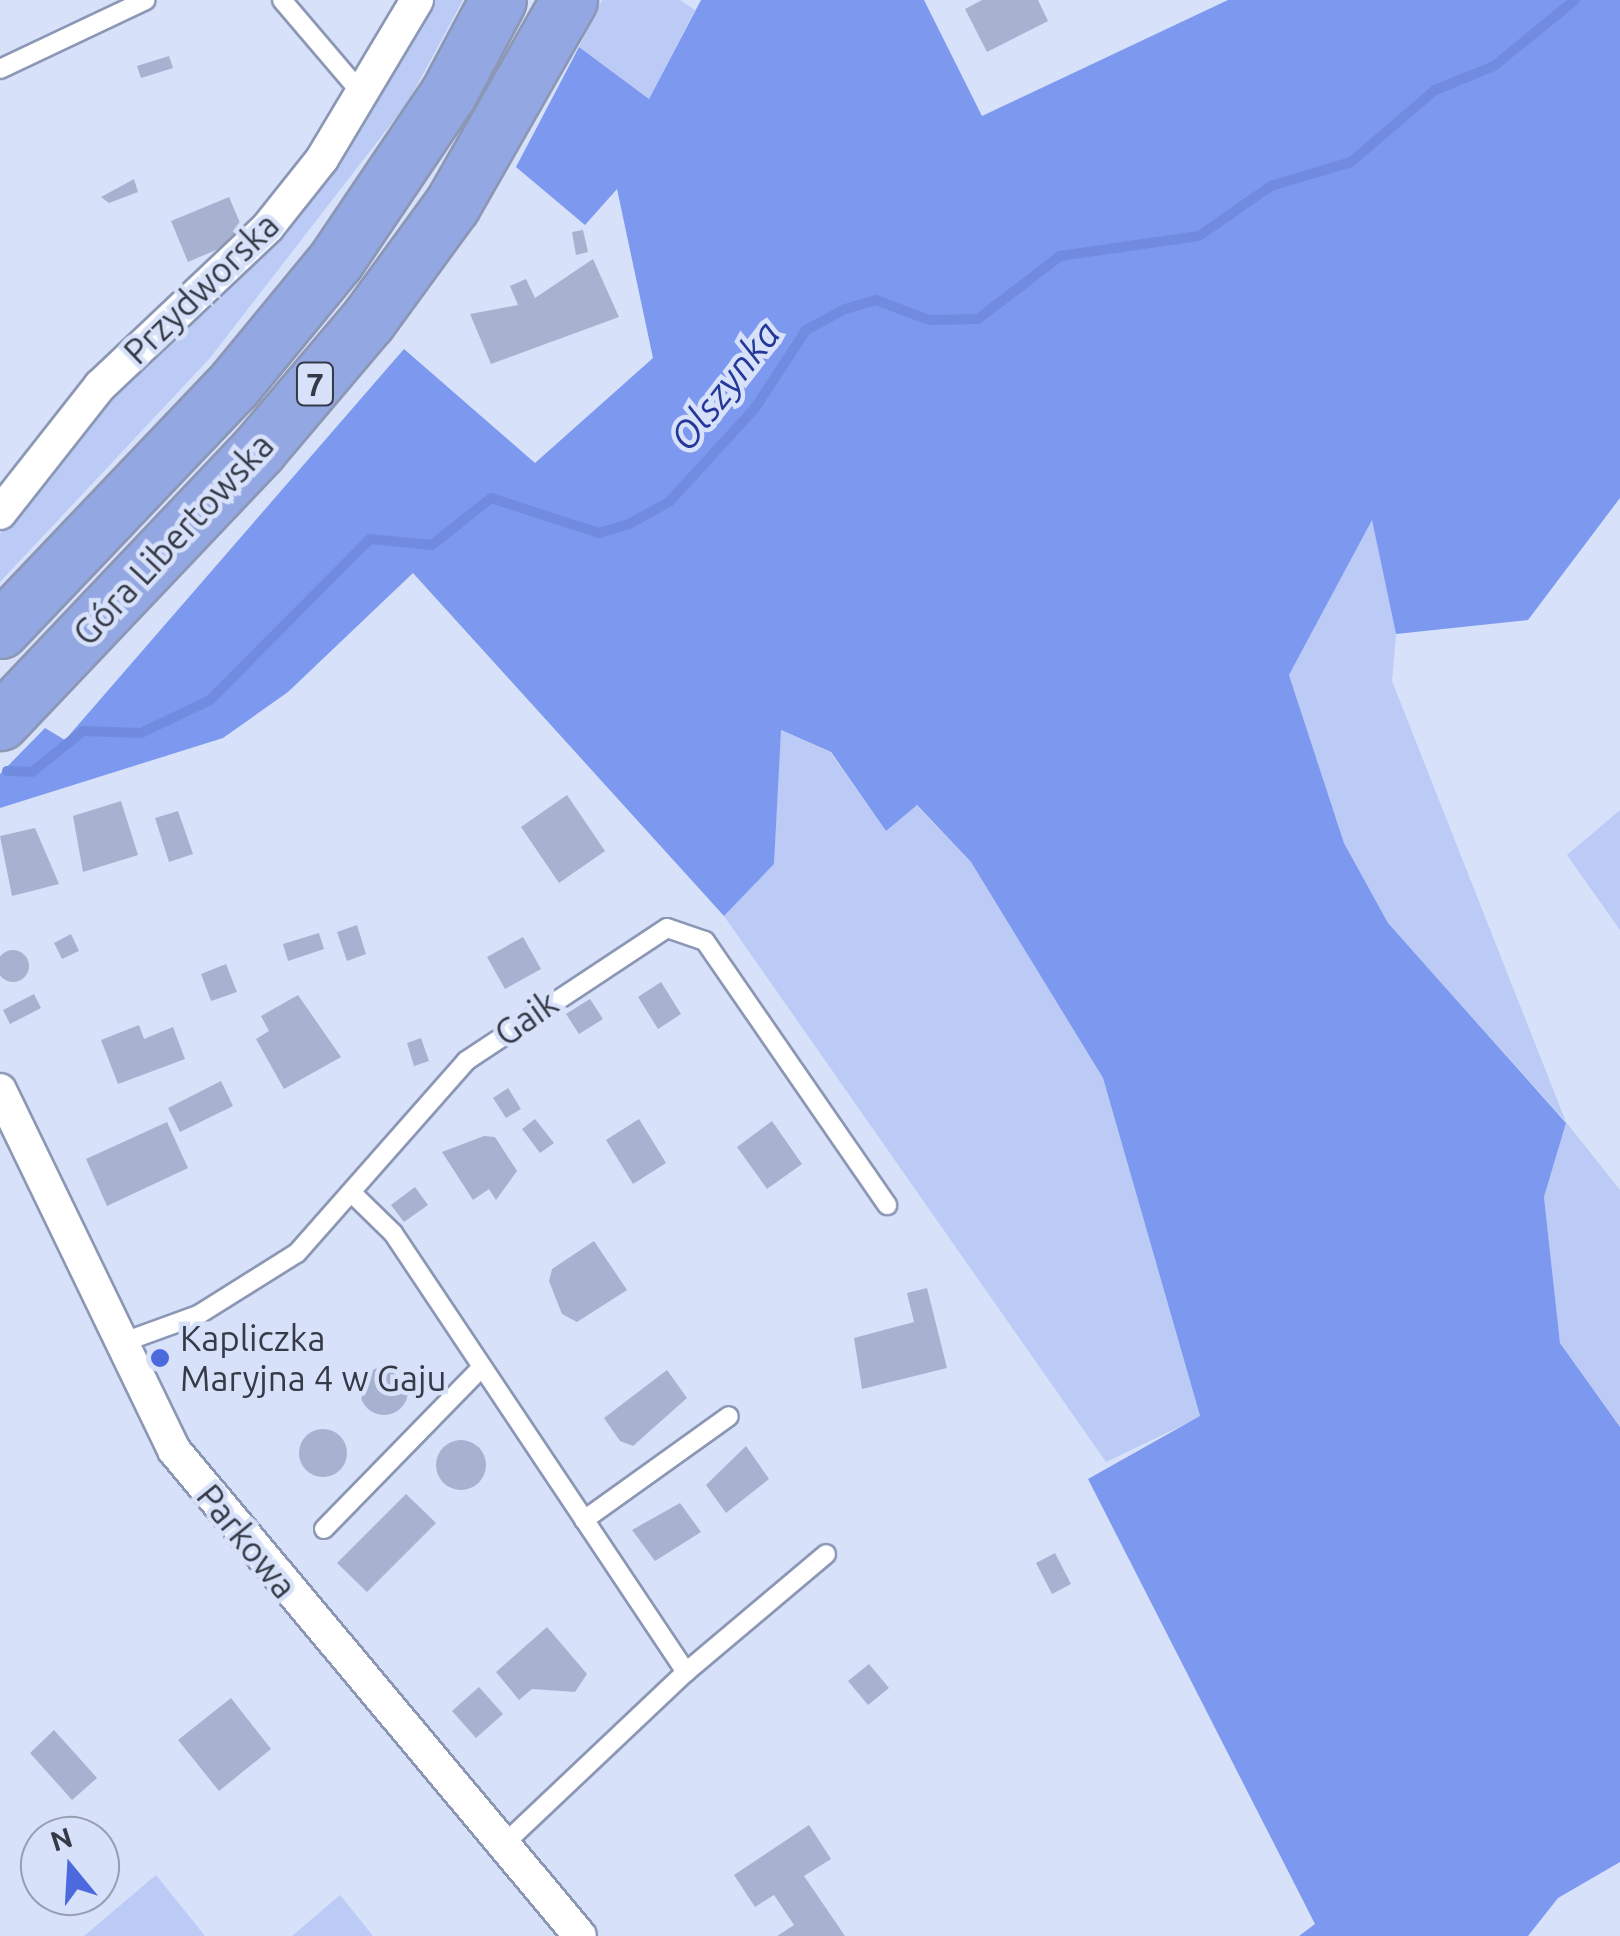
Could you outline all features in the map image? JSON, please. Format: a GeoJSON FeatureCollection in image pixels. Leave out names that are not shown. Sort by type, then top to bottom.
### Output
{"type":"FeatureCollection","features":[{"type":"Feature","properties":{"kind":"highway","name":"Góra Libertowska"},"geometry":{"type":"LineString","coordinates":[[0,630],[235,383],[336,260],[448,94],[498,0]]}},
{"type":"Feature","properties":{"kind":"highway","name":"Góra Libertowska"},"geometry":{"type":"LineString","coordinates":[[0,722],[258,450],[368,320],[461,192],[569,0]]}},
{"type":"Feature","properties":{"kind":"street","name":"Przydworska"},"geometry":{"type":"LineString","coordinates":[[0,513],[100,386],[268,227],[362,94],[417,0]]}},
{"type":"Feature","properties":{"kind":"street","name":"Parkowa"},"geometry":{"type":"LineString","coordinates":[[0,1090],[174,1450],[580,1936]]}},
{"type":"Feature","properties":{"kind":"lane"},"geometry":{"type":"LineString","coordinates":[[0,68],[146,0]]}},
{"type":"Feature","properties":{"kind":"lane"},"geometry":{"type":"LineString","coordinates":[[282,0],[362,94]]}},
{"type":"Feature","properties":{"kind":"lane","name":"Gaik"},"geometry":{"type":"LineString","coordinates":[[121,1343],[252,1286],[354,1196],[466,1060],[634,946],[685,928],[705,941],[887,1205]]}},
{"type":"Feature","properties":{"kind":"lane"},"geometry":{"type":"LineString","coordinates":[[354,1196],[394,1233],[686,1672]]}},
{"type":"Feature","properties":{"kind":"lane"},"geometry":{"type":"LineString","coordinates":[[324,1529],[482,1367]]}},
{"type":"Feature","properties":{"kind":"lane"},"geometry":{"type":"LineString","coordinates":[[584,1520],[728,1416]]}},
{"type":"Feature","properties":{"kind":"lane"},"geometry":{"type":"LineString","coordinates":[[502,1846],[686,1672],[826,1554]]}},
{"type":"Feature","properties":{"kind":"shaded area"},"geometry":{"type":"Polygon","coordinates":[[[426,0],[463,0],[408,102],[210,358],[0,582],[0,534],[86,422],[159,348],[426,0]]]}},
{"type":"Feature","properties":{"kind":"shaded area"},"geometry":{"type":"Polygon","coordinates":[[[602,0],[680,0],[695,10],[649,99],[579,47],[602,0]]]}},
{"type":"Feature","properties":{"kind":"shaded area"},"geometry":{"type":"Polygon","coordinates":[[[701,0],[924,0],[982,116],[1228,0],[1620,0],[1620,498],[1528,620],[1396,634],[1372,520],[1289,675],[1344,843],[1388,923],[1566,1123],[1544,1197],[1560,1343],[1620,1427],[1620,1862],[1558,1898],[1528,1936],[1299,1936],[1315,1924],[1088,1479],[1200,1416],[1103,1078],[971,862],[917,805],[886,831],[831,752],[781,730],[774,864],[724,916],[413,573],[288,692],[223,738],[0,808],[0,774],[45,728],[65,740],[404,349],[535,463],[653,358],[617,189],[585,225],[516,167],[579,47],[649,99],[701,0]]]}},
{"type":"Feature","properties":{"kind":"shaded area"},"geometry":{"type":"Polygon","coordinates":[[[1372,519],[1396,634],[1392,681],[1566,1122],[1388,923],[1344,843],[1289,675],[1372,519]]]}},
{"type":"Feature","properties":{"kind":"shaded area"},"geometry":{"type":"Polygon","coordinates":[[[780,730],[830,752],[886,831],[916,805],[971,862],[1103,1078],[1200,1417],[1106,1462],[724,916],[774,864],[780,730]]]}},
{"type":"Feature","properties":{"kind":"shaded area"},"geometry":{"type":"Polygon","coordinates":[[[1620,810],[1620,930],[1567,855],[1620,810]]]}},
{"type":"Feature","properties":{"kind":"shaded area"},"geometry":{"type":"Polygon","coordinates":[[[1566,1122],[1620,1190],[1620,1427],[1560,1343],[1544,1197],[1566,1122]]]}},
{"type":"Feature","properties":{"kind":"shaded area"},"geometry":{"type":"Polygon","coordinates":[[[156,1875],[205,1936],[84,1936],[108,1916],[120,1916],[120,1906],[156,1875]]]}},
{"type":"Feature","properties":{"kind":"shaded area"},"geometry":{"type":"Polygon","coordinates":[[[340,1895],[373,1936],[292,1936],[340,1895]]]}},
{"type":"Feature","properties":{"kind":"building"},"geometry":{"type":"Polygon","coordinates":[[[982,0],[1038,0],[1048,21],[987,52],[965,9],[982,0]]]}},
{"type":"Feature","properties":{"kind":"building"},"geometry":{"type":"Polygon","coordinates":[[[169,56],[173,68],[141,78],[137,66],[169,56]]]}},
{"type":"Feature","properties":{"kind":"building"},"geometry":{"type":"Polygon","coordinates":[[[134,179],[138,192],[109,203],[101,197],[134,179]]]}},
{"type":"Feature","properties":{"kind":"building"},"geometry":{"type":"Polygon","coordinates":[[[229,197],[246,237],[188,262],[171,221],[229,197]]]}},
{"type":"Feature","properties":{"kind":"building"},"geometry":{"type":"Polygon","coordinates":[[[583,230],[588,252],[576,255],[572,232],[583,230]]]}},
{"type":"Feature","properties":{"kind":"building"},"geometry":{"type":"Polygon","coordinates":[[[593,259],[619,317],[491,364],[470,314],[518,305],[510,286],[526,279],[535,298],[593,259]]]}},
{"type":"Feature","properties":{"kind":"building"},"geometry":{"type":"Polygon","coordinates":[[[567,795],[605,851],[559,883],[521,827],[567,795]]]}},
{"type":"Feature","properties":{"kind":"building"},"geometry":{"type":"Polygon","coordinates":[[[121,801],[138,855],[83,872],[73,816],[121,801]]]}},
{"type":"Feature","properties":{"kind":"building"},"geometry":{"type":"Polygon","coordinates":[[[178,811],[193,854],[169,862],[155,818],[178,811]]]}},
{"type":"Feature","properties":{"kind":"building"},"geometry":{"type":"Polygon","coordinates":[[[35,828],[59,884],[12,896],[0,836],[35,828]]]}},
{"type":"Feature","properties":{"kind":"building"},"geometry":{"type":"Polygon","coordinates":[[[357,925],[366,954],[347,961],[337,932],[357,925]]]}},
{"type":"Feature","properties":{"kind":"building"},"geometry":{"type":"Polygon","coordinates":[[[319,933],[324,949],[288,961],[283,944],[319,933]]]}},
{"type":"Feature","properties":{"kind":"building"},"geometry":{"type":"Polygon","coordinates":[[[71,934],[79,951],[62,959],[54,943],[71,934]]]}},
{"type":"Feature","properties":{"kind":"building"},"geometry":{"type":"Polygon","coordinates":[[[523,937],[541,969],[505,989],[487,957],[523,937]]]}},
{"type":"Feature","properties":{"kind":"building"},"geometry":{"type":"Polygon","coordinates":[[[13,950],[24,955],[29,966],[24,977],[13,982],[2,977],[-3,966],[2,955],[13,950]]]}},
{"type":"Feature","properties":{"kind":"building"},"geometry":{"type":"Polygon","coordinates":[[[226,964],[237,992],[211,1001],[201,974],[226,964]]]}},
{"type":"Feature","properties":{"kind":"building"},"geometry":{"type":"Polygon","coordinates":[[[661,982],[681,1014],[658,1029],[638,997],[661,982]]]}},
{"type":"Feature","properties":{"kind":"building"},"geometry":{"type":"Polygon","coordinates":[[[34,994],[41,1008],[10,1024],[3,1010],[34,994]]]}},
{"type":"Feature","properties":{"kind":"building"},"geometry":{"type":"Polygon","coordinates":[[[298,995],[341,1057],[284,1089],[256,1039],[269,1031],[261,1016],[298,995]]]}},
{"type":"Feature","properties":{"kind":"building"},"geometry":{"type":"Polygon","coordinates":[[[590,999],[603,1019],[579,1034],[566,1014],[590,999]]]}},
{"type":"Feature","properties":{"kind":"building"},"geometry":{"type":"Polygon","coordinates":[[[139,1025],[144,1039],[173,1027],[185,1059],[118,1084],[101,1040],[139,1025]]]}},
{"type":"Feature","properties":{"kind":"building"},"geometry":{"type":"Polygon","coordinates":[[[421,1038],[429,1061],[414,1066],[407,1043],[421,1038]]]}},
{"type":"Feature","properties":{"kind":"building"},"geometry":{"type":"Polygon","coordinates":[[[221,1081],[233,1106],[180,1132],[168,1108],[221,1081]]]}},
{"type":"Feature","properties":{"kind":"building"},"geometry":{"type":"Polygon","coordinates":[[[508,1088],[521,1109],[506,1118],[493,1098],[508,1088]]]}},
{"type":"Feature","properties":{"kind":"building"},"geometry":{"type":"Polygon","coordinates":[[[535,1119],[554,1143],[540,1153],[522,1129],[535,1119]]]}},
{"type":"Feature","properties":{"kind":"building"},"geometry":{"type":"Polygon","coordinates":[[[639,1119],[666,1163],[633,1184],[606,1140],[639,1119]]]}},
{"type":"Feature","properties":{"kind":"building"},"geometry":{"type":"Polygon","coordinates":[[[772,1121],[802,1164],[767,1189],[737,1147],[772,1121]]]}},
{"type":"Feature","properties":{"kind":"building"},"geometry":{"type":"Polygon","coordinates":[[[167,1122],[188,1168],[107,1206],[86,1159],[167,1122]]]}},
{"type":"Feature","properties":{"kind":"building"},"geometry":{"type":"Polygon","coordinates":[[[484,1136],[495,1137],[517,1171],[496,1200],[489,1189],[473,1200],[442,1152],[484,1136]]]}},
{"type":"Feature","properties":{"kind":"building"},"geometry":{"type":"Polygon","coordinates":[[[415,1187],[428,1205],[404,1222],[391,1205],[415,1187]]]}},
{"type":"Feature","properties":{"kind":"building"},"geometry":{"type":"Polygon","coordinates":[[[594,1241],[627,1290],[577,1322],[562,1314],[549,1281],[552,1269],[594,1241]]]}},
{"type":"Feature","properties":{"kind":"building"},"geometry":{"type":"Polygon","coordinates":[[[927,1288],[947,1368],[862,1389],[854,1338],[914,1322],[907,1293],[927,1288]]]}},
{"type":"Feature","properties":{"kind":"building"},"geometry":{"type":"Polygon","coordinates":[[[384,1367],[401,1374],[408,1391],[401,1408],[384,1415],[367,1408],[360,1391],[367,1374],[384,1367]]]}},
{"type":"Feature","properties":{"kind":"building"},"geometry":{"type":"Polygon","coordinates":[[[667,1370],[687,1398],[633,1446],[620,1441],[604,1418],[667,1370]]]}},
{"type":"Feature","properties":{"kind":"building"},"geometry":{"type":"Polygon","coordinates":[[[323,1429],[340,1436],[347,1453],[340,1470],[323,1477],[306,1470],[299,1453],[306,1436],[323,1429]]]}},
{"type":"Feature","properties":{"kind":"building"},"geometry":{"type":"Polygon","coordinates":[[[461,1440],[478,1448],[486,1465],[478,1482],[461,1490],[444,1482],[436,1465],[444,1448],[461,1440]]]}},
{"type":"Feature","properties":{"kind":"building"},"geometry":{"type":"Polygon","coordinates":[[[746,1446],[769,1479],[726,1513],[706,1485],[746,1446]]]}},
{"type":"Feature","properties":{"kind":"building"},"geometry":{"type":"Polygon","coordinates":[[[406,1494],[436,1523],[367,1592],[337,1563],[406,1494]]]}},
{"type":"Feature","properties":{"kind":"building"},"geometry":{"type":"Polygon","coordinates":[[[680,1503],[701,1532],[655,1561],[632,1530],[680,1503]]]}},
{"type":"Feature","properties":{"kind":"building"},"geometry":{"type":"Polygon","coordinates":[[[1055,1553],[1071,1584],[1052,1594],[1036,1563],[1055,1553]]]}},
{"type":"Feature","properties":{"kind":"building"},"geometry":{"type":"Polygon","coordinates":[[[547,1627],[587,1674],[575,1692],[532,1689],[519,1700],[496,1672],[547,1627]]]}},
{"type":"Feature","properties":{"kind":"building"},"geometry":{"type":"Polygon","coordinates":[[[869,1664],[889,1688],[868,1705],[848,1681],[869,1664]]]}},
{"type":"Feature","properties":{"kind":"building"},"geometry":{"type":"Polygon","coordinates":[[[479,1687],[503,1714],[476,1738],[452,1711],[479,1687]]]}},
{"type":"Feature","properties":{"kind":"building"},"geometry":{"type":"Polygon","coordinates":[[[231,1698],[271,1749],[219,1791],[178,1740],[231,1698]]]}},
{"type":"Feature","properties":{"kind":"building"},"geometry":{"type":"Polygon","coordinates":[[[54,1730],[97,1778],[72,1800],[30,1753],[54,1730]]]}},
{"type":"Feature","properties":{"kind":"building"},"geometry":{"type":"Polygon","coordinates":[[[809,1825],[831,1859],[804,1876],[845,1936],[777,1936],[794,1925],[774,1895],[755,1907],[734,1875],[809,1825]]]}},
{"type":"Feature","properties":{"kind":"waterway","name":"Olszynka"},"geometry":{"type":"LineString","coordinates":[[7,771],[32,772],[83,731],[141,733],[210,700],[370,539],[432,545],[491,498],[599,533],[629,524],[669,502],[755,408],[806,330],[845,309],[876,300],[929,320],[978,319],[1060,256],[1199,236],[1271,186],[1351,162],[1435,90],[1494,66],[1575,0]]}},
{"type":"Feature","properties":{"kind":"place","name":"Kapliczka Maryjna 4 w Gaju"},"geometry":{"type":"Point","coordinates":[160,1358]}}]}
